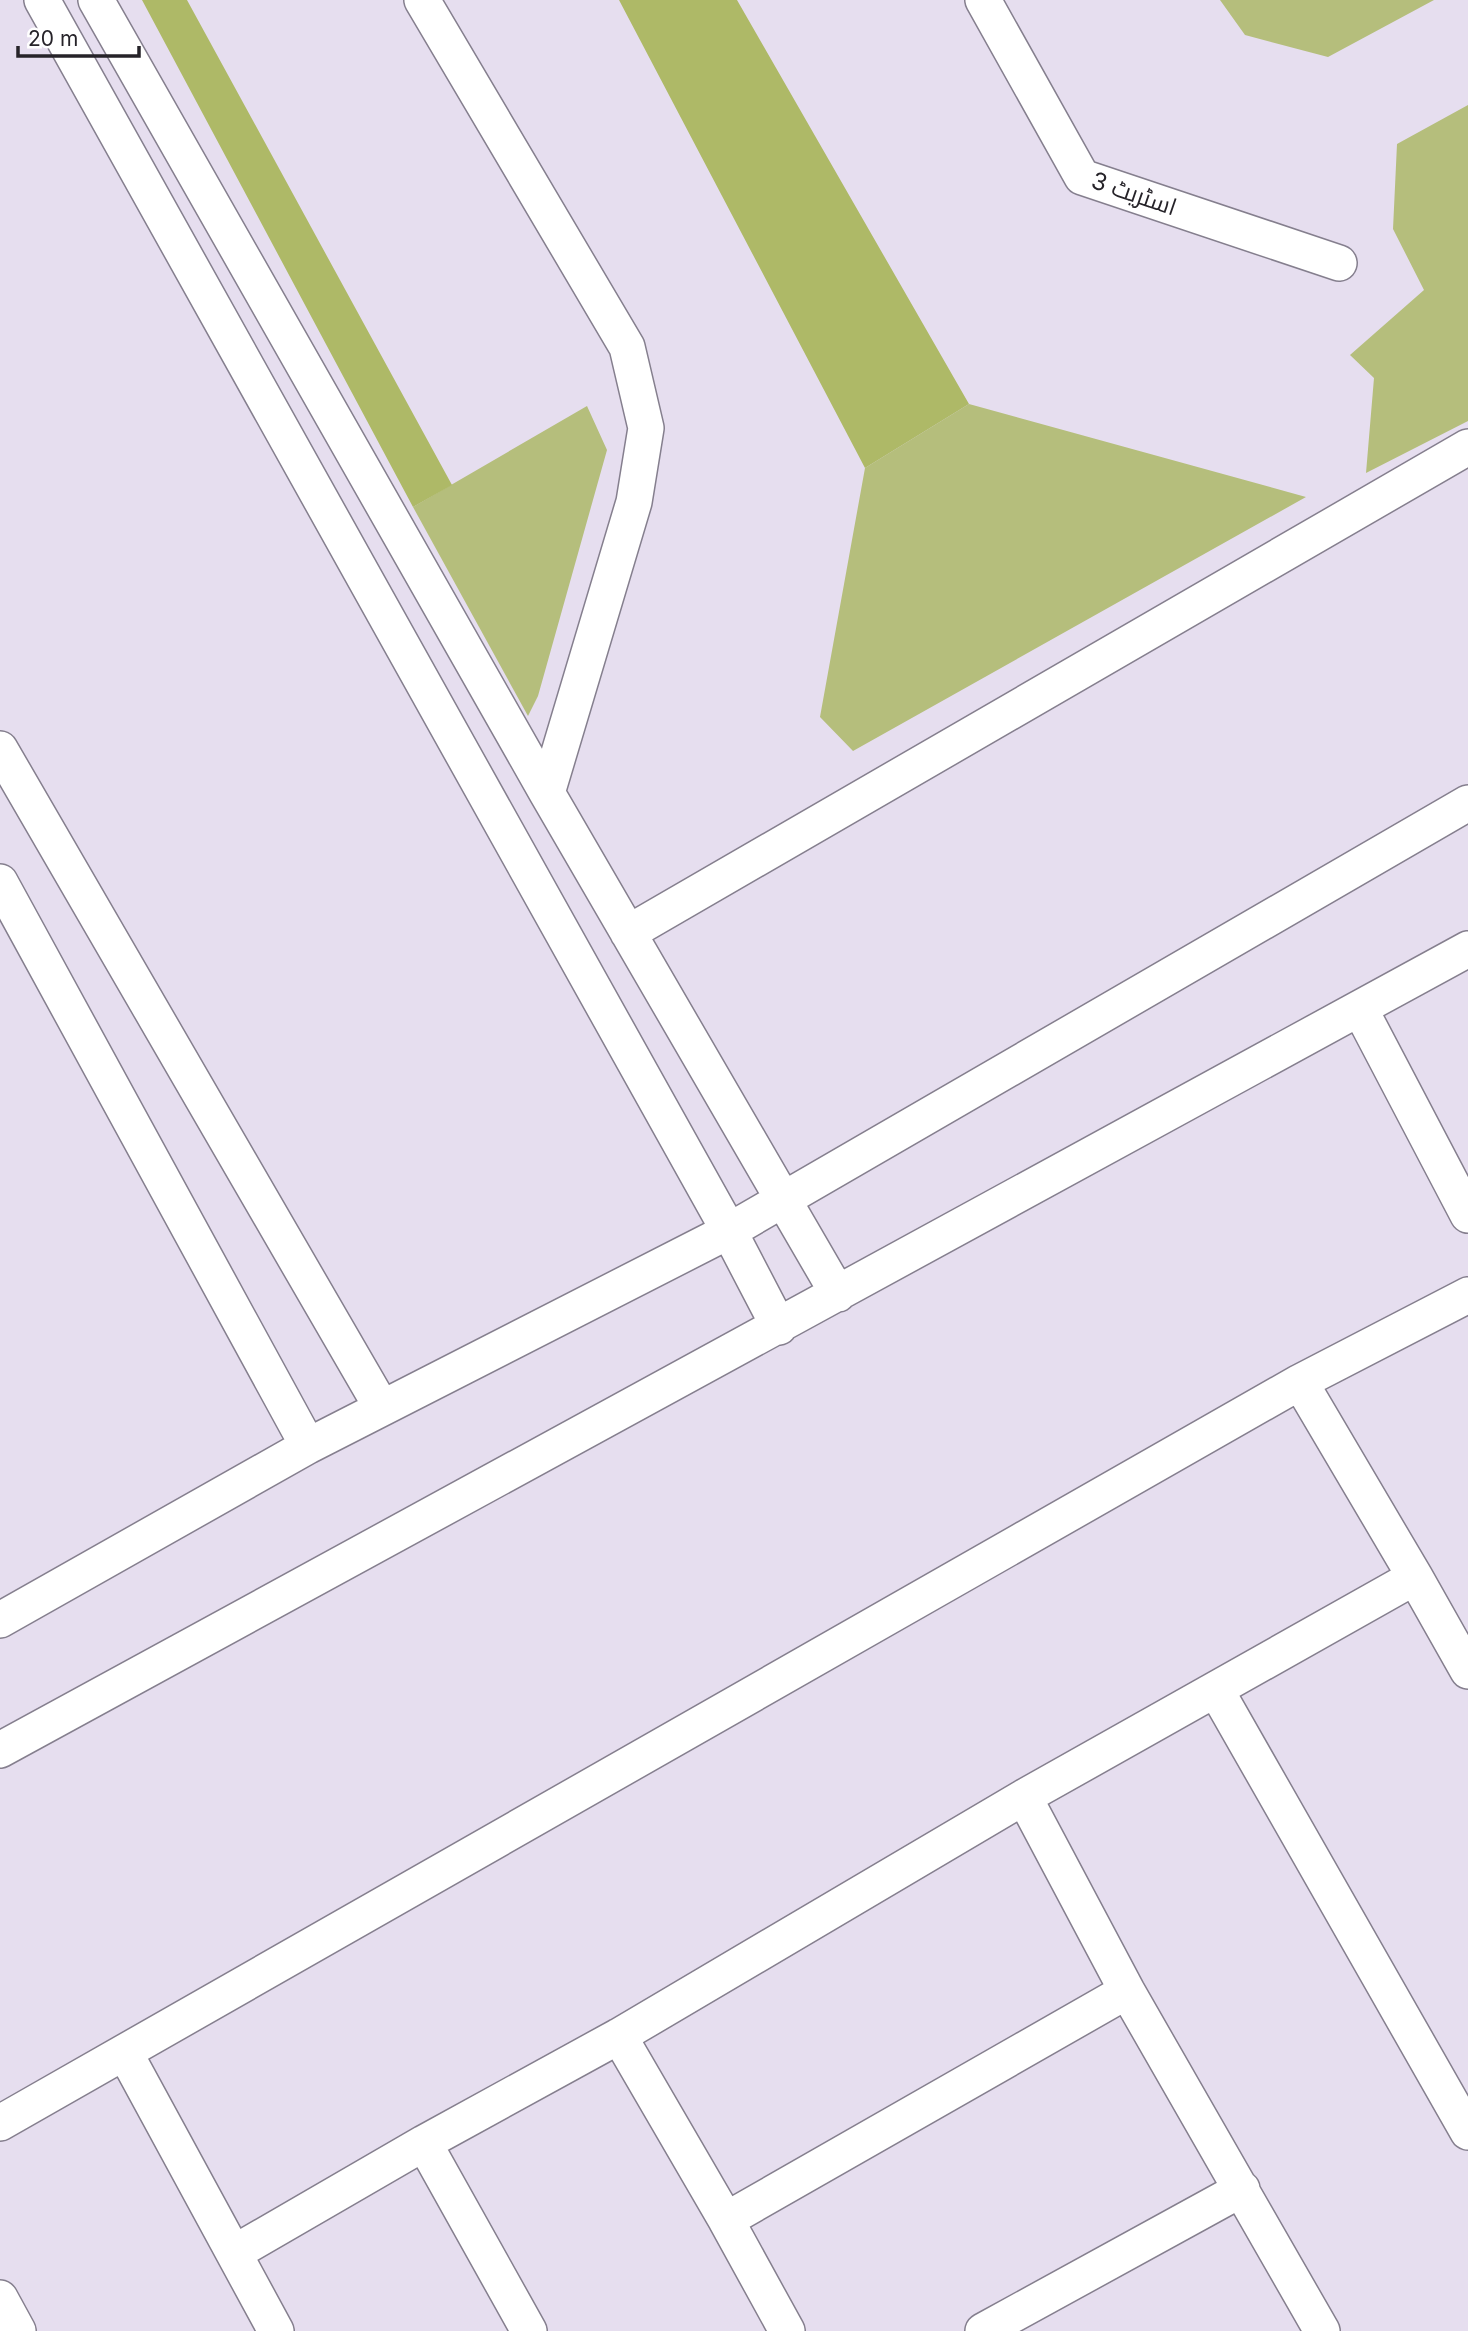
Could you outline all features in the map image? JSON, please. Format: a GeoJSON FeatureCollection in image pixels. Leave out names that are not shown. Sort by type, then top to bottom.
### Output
{"type":"FeatureCollection","features":[{"type":"Feature","properties":{"kind":"street"},"geometry":{"type":"LineString","coordinates":[[42,0],[729,1231],[779,1327]]}},
{"type":"Feature","properties":{"kind":"street"},"geometry":{"type":"LineString","coordinates":[[96,0],[547,793],[838,1294]]}},
{"type":"Feature","properties":{"kind":"street"},"geometry":{"type":"LineString","coordinates":[[422,0],[628,346],[646,428],[634,502],[547,793]]}},
{"type":"Feature","properties":{"kind":"street","name":"اسٹریٹ 3"},"geometry":{"type":"LineString","coordinates":[[983,0],[1082,177],[1339,263]]}},
{"type":"Feature","properties":{"kind":"street"},"geometry":{"type":"LineString","coordinates":[[628,933],[1468,447]]}},
{"type":"Feature","properties":{"kind":"street"},"geometry":{"type":"LineString","coordinates":[[0,749],[382,1408]]}},
{"type":"Feature","properties":{"kind":"street"},"geometry":{"type":"LineString","coordinates":[[0,1620],[308,1446],[729,1231],[1468,803]]}},
{"type":"Feature","properties":{"kind":"street"},"geometry":{"type":"LineString","coordinates":[[0,882],[308,1446]]}},
{"type":"Feature","properties":{"kind":"street"},"geometry":{"type":"LineString","coordinates":[[0,1751],[1468,949]]}},
{"type":"Feature","properties":{"kind":"street"},"geometry":{"type":"LineString","coordinates":[[1360,1009],[1468,1215]]}},
{"type":"Feature","properties":{"kind":"street"},"geometry":{"type":"LineString","coordinates":[[0,2123],[1300,1382],[1468,1295]]}},
{"type":"Feature","properties":{"kind":"street"},"geometry":{"type":"LineString","coordinates":[[1300,1382],[1468,1671]]}},
{"type":"Feature","properties":{"kind":"street"},"geometry":{"type":"LineString","coordinates":[[234,2253],[424,2143],[619,2036],[1024,1797],[1415,1577]]}},
{"type":"Feature","properties":{"kind":"street"},"geometry":{"type":"LineString","coordinates":[[1216,1690],[1468,2132]]}},
{"type":"Feature","properties":{"kind":"street"},"geometry":{"type":"LineString","coordinates":[[1024,1797],[1126,1992],[1322,2331]]}},
{"type":"Feature","properties":{"kind":"street"},"geometry":{"type":"LineString","coordinates":[[726,2220],[1126,1992]]}},
{"type":"Feature","properties":{"kind":"street"},"geometry":{"type":"LineString","coordinates":[[619,2036],[787,2331]]}},
{"type":"Feature","properties":{"kind":"street"},"geometry":{"type":"LineString","coordinates":[[125,2053],[276,2331]]}},
{"type":"Feature","properties":{"kind":"street"},"geometry":{"type":"LineString","coordinates":[[424,2143],[529,2331]]}},
{"type":"Feature","properties":{"kind":"street"},"geometry":{"type":"LineString","coordinates":[[984,2331],[1242,2189]]}},
{"type":"Feature","properties":{"kind":"street"},"geometry":{"type":"LineString","coordinates":[[0,2298],[18,2331]]}},
{"type":"Feature","properties":{"kind":"green space"},"geometry":{"type":"Polygon","coordinates":[[[142,0],[187,0],[452,485],[413,507],[142,0]]]}},
{"type":"Feature","properties":{"kind":"green space"},"geometry":{"type":"Polygon","coordinates":[[[619,0],[737,0],[969,404],[865,468],[619,0]]]}},
{"type":"Feature","properties":{"kind":"green space"},"geometry":{"type":"Polygon","coordinates":[[[1220,0],[1434,0],[1328,57],[1245,35],[1220,0]]]}},
{"type":"Feature","properties":{"kind":"green space"},"geometry":{"type":"Polygon","coordinates":[[[1468,105],[1468,421],[1366,473],[1374,378],[1350,355],[1424,290],[1393,229],[1397,144],[1468,105]]]}},
{"type":"Feature","properties":{"kind":"green space"},"geometry":{"type":"Polygon","coordinates":[[[969,404],[1306,497],[853,751],[820,717],[865,468],[969,404]]]}},
{"type":"Feature","properties":{"kind":"green space"},"geometry":{"type":"Polygon","coordinates":[[[587,406],[607,450],[538,696],[528,716],[413,507],[587,406]]]}}]}
